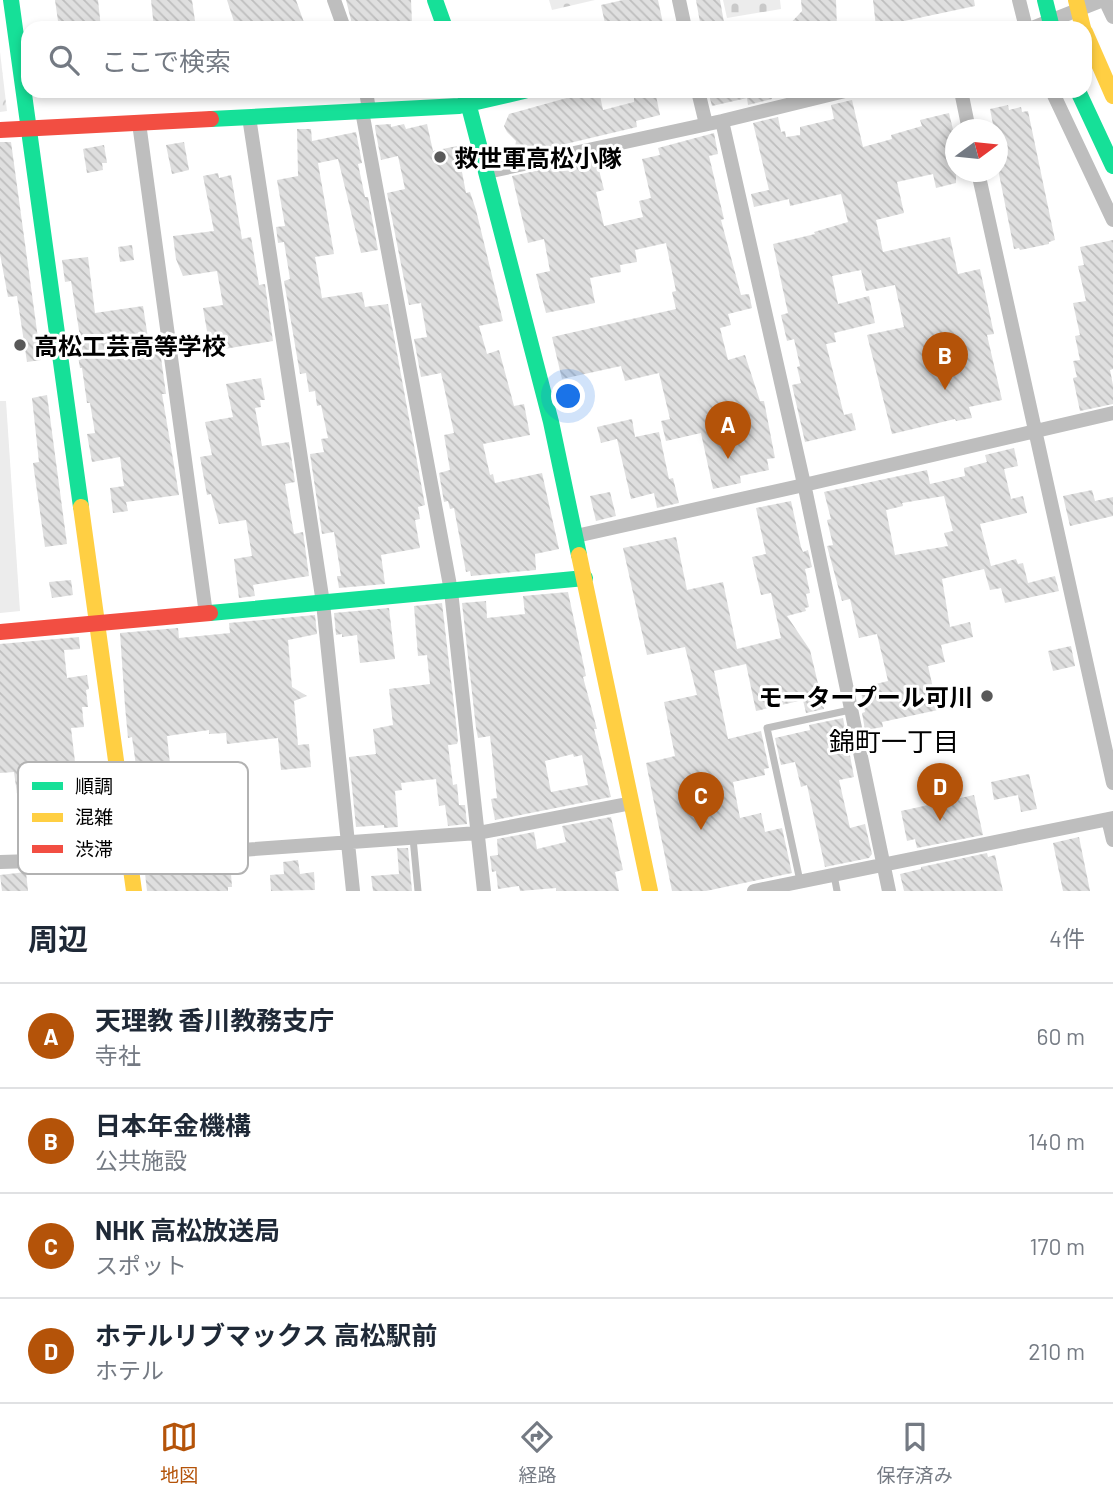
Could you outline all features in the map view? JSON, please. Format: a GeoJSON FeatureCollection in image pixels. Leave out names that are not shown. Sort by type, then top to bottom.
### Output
{"type":"FeatureCollection","features":[{"type":"Feature","properties":{"kind":"street"},"geometry":{"type":"LineString","coordinates":[[11,0],[21,71]]}},
{"type":"Feature","properties":{"kind":"street"},"geometry":{"type":"LineString","coordinates":[[334,0],[342,21]]}},
{"type":"Feature","properties":{"kind":"street"},"geometry":{"type":"LineString","coordinates":[[435,0],[442,21]]}},
{"type":"Feature","properties":{"kind":"street"},"geometry":{"type":"LineString","coordinates":[[679,0],[684,21]]}},
{"type":"Feature","properties":{"kind":"street"},"geometry":{"type":"LineString","coordinates":[[1020,0],[1024,21]]}},
{"type":"Feature","properties":{"kind":"street"},"geometry":{"type":"LineString","coordinates":[[1045,0],[1050,21]]}},
{"type":"Feature","properties":{"kind":"street"},"geometry":{"type":"LineString","coordinates":[[1076,0],[1082,21]]}},
{"type":"Feature","properties":{"kind":"street"},"geometry":{"type":"LineString","coordinates":[[1050,21],[1104,0],[1113,17]]}},
{"type":"Feature","properties":{"kind":"street"},"geometry":{"type":"LineString","coordinates":[[1092,48],[1113,96]]}},
{"type":"Feature","properties":{"kind":"street"},"geometry":{"type":"LineString","coordinates":[[25,98],[117,762]]}},
{"type":"Feature","properties":{"kind":"street"},"geometry":{"type":"LineString","coordinates":[[366,98],[366,111],[451,591],[484,891]]}},
{"type":"Feature","properties":{"kind":"street"},"geometry":{"type":"LineString","coordinates":[[0,130],[366,111],[460,98]]}},
{"type":"Feature","properties":{"kind":"street"},"geometry":{"type":"LineString","coordinates":[[467,98],[551,422],[650,891]]}},
{"type":"Feature","properties":{"kind":"street"},"geometry":{"type":"LineString","coordinates":[[700,98],[706,124]]}},
{"type":"Feature","properties":{"kind":"street"},"geometry":{"type":"LineString","coordinates":[[487,172],[816,98]]}},
{"type":"Feature","properties":{"kind":"street"},"geometry":{"type":"LineString","coordinates":[[962,98],[967,119]]}},
{"type":"Feature","properties":{"kind":"street"},"geometry":{"type":"LineString","coordinates":[[1055,98],[1113,220]]}},
{"type":"Feature","properties":{"kind":"street"},"geometry":{"type":"LineString","coordinates":[[1081,98],[1113,166]]}},
{"type":"Feature","properties":{"kind":"street"},"geometry":{"type":"LineString","coordinates":[[249,117],[323,603],[353,891]]}},
{"type":"Feature","properties":{"kind":"street"},"geometry":{"type":"LineString","coordinates":[[722,121],[804,485],[889,891]]}},
{"type":"Feature","properties":{"kind":"street"},"geometry":{"type":"LineString","coordinates":[[139,123],[206,614]]}},
{"type":"Feature","properties":{"kind":"street"},"geometry":{"type":"LineString","coordinates":[[980,182],[1113,783]]}},
{"type":"Feature","properties":{"kind":"street"},"geometry":{"type":"LineString","coordinates":[[576,536],[1113,413]]}},
{"type":"Feature","properties":{"kind":"street"},"geometry":{"type":"LineString","coordinates":[[0,632],[585,578]]}},
{"type":"Feature","properties":{"kind":"street"},"geometry":{"type":"LineString","coordinates":[[248,850],[478,833],[632,803]]}},
{"type":"Feature","properties":{"kind":"street"},"geometry":{"type":"LineString","coordinates":[[754,891],[1110,819],[1113,840]]}},
{"type":"Feature","properties":{"kind":"street"},"geometry":{"type":"LineString","coordinates":[[0,862],[18,861]]}},
{"type":"Feature","properties":{"kind":"lane"},"geometry":{"type":"LineString","coordinates":[[800,882],[766,728],[850,710]]}},
{"type":"Feature","properties":{"kind":"lane"},"geometry":{"type":"LineString","coordinates":[[412,837],[418,891]]}},
{"type":"Feature","properties":{"kind":"lane"},"geometry":{"type":"LineString","coordinates":[[834,875],[837,891]]}},
{"type":"Feature","properties":{"kind":"green space"},"geometry":{"type":"Polygon","coordinates":[[[549,0],[595,0],[552,10],[549,0]]]}},
{"type":"Feature","properties":{"kind":"green space"},"geometry":{"type":"Polygon","coordinates":[[[723,0],[780,0],[781,9],[727,18],[723,0]]]}},
{"type":"Feature","properties":{"kind":"green space"},"geometry":{"type":"Polygon","coordinates":[[[0,52],[7,111],[0,112],[0,52]]]}},
{"type":"Feature","properties":{"kind":"green space"},"geometry":{"type":"Polygon","coordinates":[[[0,401],[6,401],[20,611],[0,613],[0,401]]]}},
{"type":"Feature","properties":{"kind":"building"},"geometry":{"type":"Polygon","coordinates":[[[55,0],[98,0],[100,21],[58,21],[55,0]]]}},
{"type":"Feature","properties":{"kind":"building"},"geometry":{"type":"Polygon","coordinates":[[[151,0],[192,0],[195,21],[153,21],[151,0]]]}},
{"type":"Feature","properties":{"kind":"building"},"geometry":{"type":"Polygon","coordinates":[[[227,0],[296,0],[304,21],[234,21],[227,0]]]}},
{"type":"Feature","properties":{"kind":"building"},"geometry":{"type":"Polygon","coordinates":[[[346,0],[411,0],[412,21],[351,21],[346,0]]]}},
{"type":"Feature","properties":{"kind":"building"},"geometry":{"type":"Polygon","coordinates":[[[623,0],[658,0],[662,21],[604,21],[601,5],[623,0]]]}},
{"type":"Feature","properties":{"kind":"building"},"geometry":{"type":"Polygon","coordinates":[[[696,0],[720,0],[724,21],[700,21],[696,0]]]}},
{"type":"Feature","properties":{"kind":"building"},"geometry":{"type":"Polygon","coordinates":[[[801,0],[836,0],[837,21],[793,21],[802,11],[801,0]]]}},
{"type":"Feature","properties":{"kind":"building"},"geometry":{"type":"Polygon","coordinates":[[[873,0],[974,0],[975,6],[904,21],[875,21],[873,0]]]}},
{"type":"Feature","properties":{"kind":"building"},"geometry":{"type":"Polygon","coordinates":[[[567,98],[600,98],[603,110],[634,102],[634,98],[656,98],[660,115],[636,121],[637,127],[515,156],[516,141],[504,126],[509,114],[567,98]]]}},
{"type":"Feature","properties":{"kind":"building"},"geometry":{"type":"Polygon","coordinates":[[[710,98],[747,98],[712,106],[710,98]]]}},
{"type":"Feature","properties":{"kind":"building"},"geometry":{"type":"Polygon","coordinates":[[[747,98],[772,98],[772,99],[748,105],[747,98]]]}},
{"type":"Feature","properties":{"kind":"building"},"geometry":{"type":"Polygon","coordinates":[[[852,100],[863,147],[892,139],[891,135],[922,126],[920,120],[949,113],[950,119],[945,119],[945,182],[956,183],[936,188],[933,174],[897,182],[904,213],[876,220],[883,252],[950,237],[958,274],[980,269],[994,334],[987,335],[1002,400],[969,407],[972,418],[955,419],[892,434],[867,335],[904,327],[895,285],[866,291],[861,270],[832,276],[838,304],[869,296],[875,323],[834,333],[836,342],[826,344],[844,415],[852,413],[856,430],[805,442],[792,385],[801,383],[797,367],[800,366],[794,339],[787,341],[781,315],[788,313],[773,244],[815,234],[814,232],[848,222],[841,194],[790,206],[789,199],[754,207],[751,194],[769,190],[753,123],[778,117],[781,132],[785,131],[786,137],[800,135],[800,127],[834,119],[831,105],[852,100]]]}},
{"type":"Feature","properties":{"kind":"building"},"geometry":{"type":"Polygon","coordinates":[[[1008,105],[1009,110],[1021,107],[1022,112],[1028,111],[1055,240],[1049,244],[1014,249],[1001,182],[1008,182],[1008,119],[992,119],[990,109],[1008,105]]]}},
{"type":"Feature","properties":{"kind":"building"},"geometry":{"type":"Polygon","coordinates":[[[391,124],[391,127],[404,124],[406,129],[427,124],[433,151],[457,146],[466,193],[470,192],[476,210],[503,321],[479,326],[487,354],[499,350],[514,406],[524,404],[530,435],[483,444],[490,475],[493,474],[495,483],[542,473],[559,549],[535,554],[536,570],[471,576],[470,571],[466,572],[454,508],[450,509],[448,501],[444,502],[439,473],[450,470],[444,435],[454,433],[441,373],[421,377],[414,339],[427,337],[421,303],[409,305],[387,193],[405,189],[398,156],[381,160],[375,128],[375,125],[391,124]]]}},
{"type":"Feature","properties":{"kind":"building"},"geometry":{"type":"Polygon","coordinates":[[[297,129],[311,129],[312,141],[356,132],[362,163],[358,164],[365,197],[368,197],[378,250],[361,253],[338,159],[318,163],[334,254],[315,257],[322,298],[362,292],[365,307],[388,304],[425,505],[418,507],[420,519],[415,520],[420,548],[381,555],[385,584],[339,588],[337,576],[341,576],[334,532],[322,534],[310,454],[324,452],[321,439],[328,438],[315,391],[309,392],[306,373],[300,374],[284,281],[290,279],[284,242],[278,243],[276,227],[285,226],[277,180],[298,176],[297,129]]]}},
{"type":"Feature","properties":{"kind":"building"},"geometry":{"type":"Polygon","coordinates":[[[714,133],[718,154],[709,156],[724,219],[721,220],[741,295],[749,294],[752,308],[728,314],[731,325],[720,328],[728,360],[745,355],[760,401],[764,401],[775,458],[767,459],[769,470],[740,476],[741,483],[713,489],[701,433],[666,441],[661,421],[670,419],[659,373],[625,381],[621,366],[562,379],[552,337],[676,309],[672,292],[676,291],[666,243],[635,250],[637,262],[620,265],[621,272],[590,278],[595,303],[546,313],[536,274],[550,271],[544,239],[528,243],[512,176],[596,158],[604,190],[596,192],[604,226],[643,217],[639,201],[651,198],[642,159],[660,155],[658,148],[714,133]]]}},
{"type":"Feature","properties":{"kind":"building"},"geometry":{"type":"Polygon","coordinates":[[[0,142],[11,142],[41,360],[27,362],[17,296],[8,297],[0,254],[0,142]]]}},
{"type":"Feature","properties":{"kind":"building"},"geometry":{"type":"Polygon","coordinates":[[[184,142],[189,170],[172,174],[166,145],[184,142]]]}},
{"type":"Feature","properties":{"kind":"building"},"geometry":{"type":"Polygon","coordinates":[[[104,145],[107,163],[102,163],[103,170],[87,173],[83,149],[104,145]]]}},
{"type":"Feature","properties":{"kind":"building"},"geometry":{"type":"Polygon","coordinates":[[[218,173],[219,178],[231,175],[242,239],[251,237],[259,285],[265,284],[273,341],[194,354],[192,339],[208,337],[203,308],[223,305],[217,271],[183,276],[176,259],[173,236],[214,231],[203,176],[218,173]]]}},
{"type":"Feature","properties":{"kind":"building"},"geometry":{"type":"Polygon","coordinates":[[[1113,240],[1113,369],[1110,370],[1113,404],[1080,411],[1073,378],[1077,377],[1073,361],[1080,360],[1075,336],[1080,335],[1073,303],[1086,301],[1078,266],[1084,265],[1080,247],[1113,240]]]}},
{"type":"Feature","properties":{"kind":"building"},"geometry":{"type":"Polygon","coordinates":[[[132,245],[134,260],[120,262],[118,247],[132,245]]]}},
{"type":"Feature","properties":{"kind":"building"},"geometry":{"type":"Polygon","coordinates":[[[88,257],[95,313],[143,306],[148,338],[158,336],[166,394],[162,394],[179,495],[126,502],[128,511],[113,513],[110,488],[124,486],[120,457],[92,462],[87,434],[95,433],[77,350],[82,349],[71,281],[65,282],[62,260],[88,257]]]}},
{"type":"Feature","properties":{"kind":"building"},"geometry":{"type":"Polygon","coordinates":[[[261,378],[265,400],[260,400],[261,407],[255,408],[262,446],[289,442],[295,482],[285,484],[294,534],[303,532],[309,576],[253,585],[255,596],[239,598],[234,559],[252,556],[246,520],[219,524],[211,494],[207,495],[200,457],[212,455],[205,422],[233,417],[226,384],[261,378]]]}},
{"type":"Feature","properties":{"kind":"building"},"geometry":{"type":"Polygon","coordinates":[[[47,395],[67,544],[45,547],[33,463],[39,462],[32,398],[47,395]]]}},
{"type":"Feature","properties":{"kind":"building"},"geometry":{"type":"Polygon","coordinates":[[[632,419],[635,437],[659,432],[669,479],[673,478],[679,503],[657,508],[654,493],[631,499],[617,439],[601,443],[597,427],[632,419]]]}},
{"type":"Feature","properties":{"kind":"building"},"geometry":{"type":"Polygon","coordinates":[[[1014,448],[1018,466],[1004,469],[1011,499],[1023,496],[1027,513],[980,524],[991,566],[1016,559],[1018,564],[1023,563],[1028,583],[1055,576],[1059,591],[1005,603],[1001,588],[990,590],[984,569],[942,579],[950,627],[970,622],[973,637],[941,645],[945,662],[928,666],[938,710],[882,722],[883,727],[865,730],[862,713],[865,712],[860,688],[888,681],[877,634],[859,638],[850,599],[842,601],[827,546],[833,545],[827,520],[831,519],[824,492],[927,470],[930,484],[965,476],[964,468],[987,462],[985,455],[1014,448]],[[944,496],[902,503],[903,506],[886,510],[895,555],[948,546],[944,533],[953,531],[944,496]]]}},
{"type":"Feature","properties":{"kind":"building"},"geometry":{"type":"Polygon","coordinates":[[[1092,490],[1095,501],[1113,497],[1113,516],[1070,526],[1063,496],[1092,490]]]}},
{"type":"Feature","properties":{"kind":"building"},"geometry":{"type":"Polygon","coordinates":[[[610,492],[616,516],[596,521],[590,496],[610,492]]]}},
{"type":"Feature","properties":{"kind":"building"},"geometry":{"type":"Polygon","coordinates":[[[791,501],[801,547],[803,552],[808,550],[812,567],[805,569],[810,593],[806,594],[809,607],[805,608],[806,611],[787,616],[810,650],[824,709],[806,713],[803,700],[756,711],[746,664],[714,671],[728,739],[761,731],[769,768],[764,769],[765,775],[733,782],[740,818],[761,813],[765,832],[782,828],[792,873],[706,891],[672,891],[646,763],[675,756],[664,702],[697,695],[685,647],[647,655],[623,548],[676,537],[687,590],[723,582],[737,649],[781,638],[771,593],[761,595],[752,557],[766,554],[756,508],[791,501]]]}},
{"type":"Feature","properties":{"kind":"building"},"geometry":{"type":"Polygon","coordinates":[[[71,580],[73,595],[52,598],[49,582],[71,580]]]}},
{"type":"Feature","properties":{"kind":"building"},"geometry":{"type":"Polygon","coordinates":[[[568,592],[586,676],[583,677],[611,797],[495,820],[491,799],[497,798],[490,736],[478,738],[462,603],[486,601],[487,618],[525,614],[523,596],[568,592]],[[573,754],[545,761],[551,792],[588,785],[582,755],[574,757],[573,754]]]}},
{"type":"Feature","properties":{"kind":"building"},"geometry":{"type":"Polygon","coordinates":[[[442,603],[458,740],[457,744],[448,745],[453,785],[457,784],[459,805],[465,805],[467,824],[448,826],[445,805],[439,806],[436,779],[401,783],[402,790],[395,791],[398,827],[356,827],[349,757],[376,754],[373,729],[393,725],[389,689],[430,684],[427,655],[418,656],[414,606],[442,603]]]}},
{"type":"Feature","properties":{"kind":"building"},"geometry":{"type":"Polygon","coordinates":[[[389,608],[395,659],[360,663],[357,635],[336,635],[334,613],[389,608]]]}},
{"type":"Feature","properties":{"kind":"building"},"geometry":{"type":"Polygon","coordinates":[[[315,615],[317,634],[288,640],[292,687],[307,696],[294,701],[298,745],[309,744],[311,767],[281,770],[278,738],[227,744],[226,733],[209,734],[209,730],[167,736],[170,762],[135,762],[132,737],[128,738],[120,633],[178,628],[179,638],[230,633],[229,623],[315,615]]]}},
{"type":"Feature","properties":{"kind":"building"},"geometry":{"type":"Polygon","coordinates":[[[79,637],[80,649],[64,650],[67,678],[87,675],[89,689],[86,690],[88,707],[82,707],[84,727],[71,728],[75,762],[18,762],[18,801],[14,772],[0,773],[0,644],[79,637]]]}},
{"type":"Feature","properties":{"kind":"building"},"geometry":{"type":"Polygon","coordinates":[[[1071,646],[1075,666],[1053,671],[1048,651],[1071,646]]]}},
{"type":"Feature","properties":{"kind":"building"},"geometry":{"type":"Polygon","coordinates":[[[843,718],[854,777],[839,780],[850,828],[865,824],[872,854],[869,858],[825,867],[807,785],[801,787],[795,762],[781,765],[775,738],[810,730],[809,725],[843,718]]]}},
{"type":"Feature","properties":{"kind":"building"},"geometry":{"type":"Polygon","coordinates":[[[1029,774],[1037,809],[1021,812],[1018,795],[994,800],[991,782],[1029,774]]]}},
{"type":"Feature","properties":{"kind":"building"},"geometry":{"type":"Polygon","coordinates":[[[974,795],[983,835],[917,848],[915,839],[907,841],[901,811],[974,795]]]}},
{"type":"Feature","properties":{"kind":"building"},"geometry":{"type":"Polygon","coordinates":[[[611,817],[623,870],[615,872],[619,891],[556,891],[556,888],[520,891],[519,886],[498,889],[496,871],[492,872],[490,856],[498,855],[497,839],[534,832],[537,849],[566,842],[562,826],[611,817]]]}},
{"type":"Feature","properties":{"kind":"building"},"geometry":{"type":"Polygon","coordinates":[[[1079,837],[1090,891],[1063,891],[1053,843],[1079,837]]]}},
{"type":"Feature","properties":{"kind":"building"},"geometry":{"type":"Polygon","coordinates":[[[397,848],[408,848],[412,891],[373,891],[371,876],[399,874],[397,848]]]}},
{"type":"Feature","properties":{"kind":"building"},"geometry":{"type":"Polygon","coordinates":[[[987,853],[988,857],[995,855],[1003,891],[904,891],[900,874],[987,853]]]}},
{"type":"Feature","properties":{"kind":"building"},"geometry":{"type":"Polygon","coordinates":[[[298,860],[300,874],[314,872],[315,890],[271,891],[270,875],[284,874],[283,862],[298,860]]]}},
{"type":"Feature","properties":{"kind":"building"},"geometry":{"type":"Polygon","coordinates":[[[26,874],[28,891],[2,891],[0,875],[26,874]]]}},
{"type":"Feature","properties":{"kind":"building"},"geometry":{"type":"Polygon","coordinates":[[[145,874],[231,874],[232,887],[228,887],[228,891],[147,891],[145,874]]]}},
{"type":"Feature","properties":{"kind":"traffic: fast"},"geometry":{"type":"LineString","coordinates":[[11,0],[21,72]]}},
{"type":"Feature","properties":{"kind":"traffic: fast"},"geometry":{"type":"LineString","coordinates":[[435,0],[442,21]]}},
{"type":"Feature","properties":{"kind":"traffic: fast"},"geometry":{"type":"LineString","coordinates":[[1045,0],[1050,21]]}},
{"type":"Feature","properties":{"kind":"traffic: fast"},"geometry":{"type":"LineString","coordinates":[[25,98],[81,507]]}},
{"type":"Feature","properties":{"kind":"traffic: fast"},"geometry":{"type":"LineString","coordinates":[[467,98],[551,422],[579,555]]}},
{"type":"Feature","properties":{"kind":"traffic: fast"},"geometry":{"type":"LineString","coordinates":[[211,119],[459,106],[494,98]]}},
{"type":"Feature","properties":{"kind":"traffic: fast"},"geometry":{"type":"LineString","coordinates":[[1081,98],[1113,166]]}},
{"type":"Feature","properties":{"kind":"traffic: fast"},"geometry":{"type":"LineString","coordinates":[[210,613],[585,578]]}},
{"type":"Feature","properties":{"kind":"traffic: slow"},"geometry":{"type":"LineString","coordinates":[[1076,0],[1081,21]]}},
{"type":"Feature","properties":{"kind":"traffic: slow"},"geometry":{"type":"LineString","coordinates":[[1092,48],[1113,96]]}},
{"type":"Feature","properties":{"kind":"traffic: slow"},"geometry":{"type":"LineString","coordinates":[[81,507],[116,762]]}},
{"type":"Feature","properties":{"kind":"traffic: slow"},"geometry":{"type":"LineString","coordinates":[[579,555],[650,891]]}},
{"type":"Feature","properties":{"kind":"traffic: slow"},"geometry":{"type":"LineString","coordinates":[[132,874],[134,891]]}},
{"type":"Feature","properties":{"kind":"traffic: jam"},"geometry":{"type":"LineString","coordinates":[[0,130],[211,119]]}},
{"type":"Feature","properties":{"kind":"traffic: jam"},"geometry":{"type":"LineString","coordinates":[[0,632],[210,613]]}},
{"type":"Feature","properties":{"kind":"place","name":"救世軍高松小隊"},"geometry":{"type":"Point","coordinates":[440,157]}},
{"type":"Feature","properties":{"kind":"place","name":"高松工芸高等学校"},"geometry":{"type":"Point","coordinates":[20,345]}},
{"type":"Feature","properties":{"kind":"place","name":"日本年金機構"},"geometry":{"type":"Point","coordinates":[945,390]}},
{"type":"Feature","properties":{"kind":"place","name":"天理教 香川教務支庁"},"geometry":{"type":"Point","coordinates":[728,459]}},
{"type":"Feature","properties":{"kind":"place","name":"モータープール可川"},"geometry":{"type":"Point","coordinates":[987,696]}},
{"type":"Feature","properties":{"kind":"place","name":"ホテルリブマックス 高松駅前"},"geometry":{"type":"Point","coordinates":[940,821]}},
{"type":"Feature","properties":{"kind":"place","name":"NHK 高松放送局"},"geometry":{"type":"Point","coordinates":[701,830]}},
{"type":"Feature","properties":{"kind":"district","name":"錦町一丁目"},"geometry":{"type":"Point","coordinates":[894,740]}}]}
